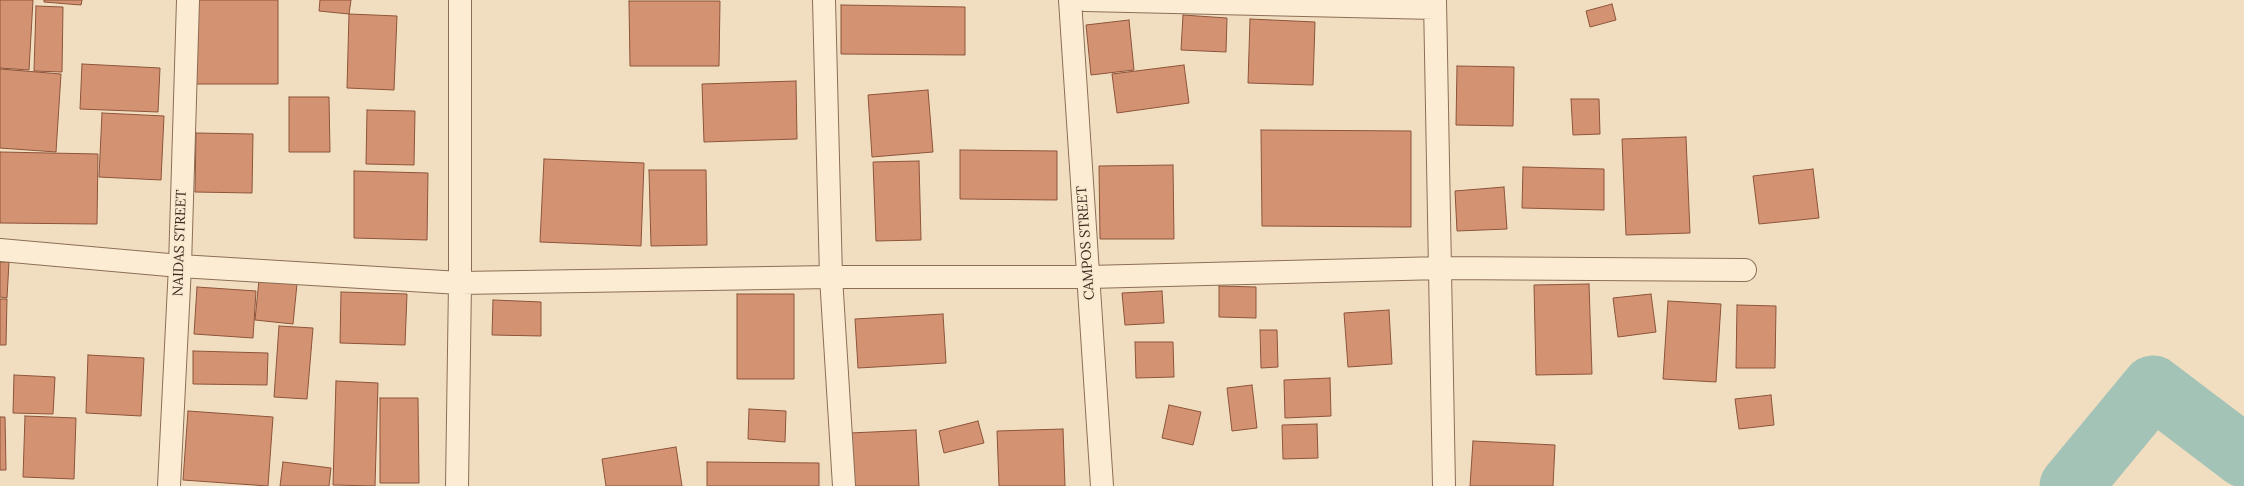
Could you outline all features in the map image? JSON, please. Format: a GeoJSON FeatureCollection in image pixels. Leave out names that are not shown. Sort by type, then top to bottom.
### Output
{"type":"FeatureCollection","features":[{"type":"Feature","properties":{"kind":"street","name":"NAIDAS STREET"},"geometry":{"type":"LineString","coordinates":[[170,486],[180,266],[188,0]]}},
{"type":"Feature","properties":{"kind":"street"},"geometry":{"type":"LineString","coordinates":[[457,486],[460,283],[460,0]]}},
{"type":"Feature","properties":{"kind":"street"},"geometry":{"type":"LineString","coordinates":[[824,0],[831,277],[844,486]]}},
{"type":"Feature","properties":{"kind":"street","name":"CAMPOS STREET"},"geometry":{"type":"LineString","coordinates":[[1070,0],[1102,486]]}},
{"type":"Feature","properties":{"kind":"street"},"geometry":{"type":"LineString","coordinates":[[1085,0],[1435,4],[1444,486]]}},
{"type":"Feature","properties":{"kind":"street"},"geometry":{"type":"LineString","coordinates":[[0,250],[180,266],[460,283],[831,277],[1089,277],[1441,268],[1745,270]]}},
{"type":"Feature","properties":{"kind":"building"},"geometry":{"type":"Polygon","coordinates":[[[0,0],[33,0],[29,70],[0,68],[0,0]]]}},
{"type":"Feature","properties":{"kind":"building"},"geometry":{"type":"Polygon","coordinates":[[[44,0],[82,0],[81,5],[44,2],[44,0]]]}},
{"type":"Feature","properties":{"kind":"building"},"geometry":{"type":"Polygon","coordinates":[[[194,0],[278,0],[278,84],[194,84],[194,0]]]}},
{"type":"Feature","properties":{"kind":"building"},"geometry":{"type":"Polygon","coordinates":[[[320,0],[351,0],[349,14],[319,11],[320,0]]]}},
{"type":"Feature","properties":{"kind":"building"},"geometry":{"type":"Polygon","coordinates":[[[629,1],[720,1],[719,66],[630,66],[629,1]]]}},
{"type":"Feature","properties":{"kind":"building"},"geometry":{"type":"Polygon","coordinates":[[[1612,4],[1616,20],[1590,27],[1586,11],[1612,4]]]}},
{"type":"Feature","properties":{"kind":"building"},"geometry":{"type":"Polygon","coordinates":[[[841,5],[965,7],[965,55],[841,54],[841,5]]]}},
{"type":"Feature","properties":{"kind":"building"},"geometry":{"type":"Polygon","coordinates":[[[36,6],[63,7],[62,72],[34,71],[36,6]]]}},
{"type":"Feature","properties":{"kind":"building"},"geometry":{"type":"Polygon","coordinates":[[[349,14],[397,16],[394,90],[347,88],[349,14]]]}},
{"type":"Feature","properties":{"kind":"building"},"geometry":{"type":"Polygon","coordinates":[[[1183,15],[1227,18],[1226,52],[1181,50],[1183,15]]]}},
{"type":"Feature","properties":{"kind":"building"},"geometry":{"type":"Polygon","coordinates":[[[1250,19],[1315,22],[1313,85],[1248,83],[1250,19]]]}},
{"type":"Feature","properties":{"kind":"building"},"geometry":{"type":"Polygon","coordinates":[[[1129,20],[1134,70],[1091,75],[1086,25],[1129,20]]]}},
{"type":"Feature","properties":{"kind":"building"},"geometry":{"type":"Polygon","coordinates":[[[82,64],[160,68],[158,112],[80,109],[82,64]]]}},
{"type":"Feature","properties":{"kind":"building"},"geometry":{"type":"Polygon","coordinates":[[[1184,65],[1189,103],[1117,113],[1112,74],[1184,65]]]}},
{"type":"Feature","properties":{"kind":"building"},"geometry":{"type":"Polygon","coordinates":[[[1457,66],[1514,67],[1513,126],[1456,125],[1457,66]]]}},
{"type":"Feature","properties":{"kind":"building"},"geometry":{"type":"Polygon","coordinates":[[[0,69],[61,74],[56,152],[0,148],[0,69]]]}},
{"type":"Feature","properties":{"kind":"building"},"geometry":{"type":"Polygon","coordinates":[[[796,81],[797,139],[704,142],[702,84],[796,81]]]}},
{"type":"Feature","properties":{"kind":"building"},"geometry":{"type":"Polygon","coordinates":[[[928,90],[933,152],[872,157],[868,95],[928,90]]]}},
{"type":"Feature","properties":{"kind":"building"},"geometry":{"type":"Polygon","coordinates":[[[289,97],[329,97],[330,152],[289,152],[289,97]]]}},
{"type":"Feature","properties":{"kind":"building"},"geometry":{"type":"Polygon","coordinates":[[[1571,99],[1599,99],[1600,134],[1573,135],[1571,99]]]}},
{"type":"Feature","properties":{"kind":"building"},"geometry":{"type":"Polygon","coordinates":[[[367,110],[415,111],[414,165],[366,164],[367,110]]]}},
{"type":"Feature","properties":{"kind":"building"},"geometry":{"type":"Polygon","coordinates":[[[102,113],[164,116],[161,180],[99,177],[102,113]]]}},
{"type":"Feature","properties":{"kind":"building"},"geometry":{"type":"Polygon","coordinates":[[[1261,130],[1411,131],[1411,227],[1262,226],[1261,130]]]}},
{"type":"Feature","properties":{"kind":"building"},"geometry":{"type":"Polygon","coordinates":[[[196,133],[253,134],[252,193],[195,192],[196,133]]]}},
{"type":"Feature","properties":{"kind":"building"},"geometry":{"type":"Polygon","coordinates":[[[1686,137],[1690,233],[1626,235],[1622,139],[1686,137]]]}},
{"type":"Feature","properties":{"kind":"building"},"geometry":{"type":"Polygon","coordinates":[[[960,150],[1057,151],[1057,200],[960,199],[960,150]]]}},
{"type":"Feature","properties":{"kind":"building"},"geometry":{"type":"Polygon","coordinates":[[[0,152],[98,154],[97,224],[0,223],[0,152]]]}},
{"type":"Feature","properties":{"kind":"building"},"geometry":{"type":"Polygon","coordinates":[[[544,159],[644,163],[641,246],[540,242],[544,159]]]}},
{"type":"Feature","properties":{"kind":"building"},"geometry":{"type":"Polygon","coordinates":[[[919,161],[921,240],[876,241],[873,162],[919,161]]]}},
{"type":"Feature","properties":{"kind":"building"},"geometry":{"type":"Polygon","coordinates":[[[1173,165],[1174,239],[1100,239],[1099,166],[1173,165]]]}},
{"type":"Feature","properties":{"kind":"building"},"geometry":{"type":"Polygon","coordinates":[[[1523,167],[1604,169],[1604,210],[1522,208],[1523,167]]]}},
{"type":"Feature","properties":{"kind":"building"},"geometry":{"type":"Polygon","coordinates":[[[1813,169],[1819,218],[1759,224],[1753,176],[1813,169]]]}},
{"type":"Feature","properties":{"kind":"building"},"geometry":{"type":"Polygon","coordinates":[[[649,170],[706,170],[707,245],[651,246],[649,170]]]}},
{"type":"Feature","properties":{"kind":"building"},"geometry":{"type":"Polygon","coordinates":[[[354,171],[428,173],[427,240],[354,238],[354,171]]]}},
{"type":"Feature","properties":{"kind":"building"},"geometry":{"type":"Polygon","coordinates":[[[1504,187],[1507,229],[1457,231],[1455,191],[1504,187]]]}},
{"type":"Feature","properties":{"kind":"building"},"geometry":{"type":"Polygon","coordinates":[[[0,262],[9,262],[7,298],[0,297],[0,262]]]}},
{"type":"Feature","properties":{"kind":"building"},"geometry":{"type":"Polygon","coordinates":[[[259,280],[297,284],[293,324],[255,320],[259,280]]]}},
{"type":"Feature","properties":{"kind":"building"},"geometry":{"type":"Polygon","coordinates":[[[1589,284],[1592,374],[1536,375],[1534,285],[1589,284]]]}},
{"type":"Feature","properties":{"kind":"building"},"geometry":{"type":"Polygon","coordinates":[[[1219,286],[1256,287],[1256,318],[1219,317],[1219,286]]]}},
{"type":"Feature","properties":{"kind":"building"},"geometry":{"type":"Polygon","coordinates":[[[197,287],[256,291],[253,338],[194,334],[197,287]]]}},
{"type":"Feature","properties":{"kind":"building"},"geometry":{"type":"Polygon","coordinates":[[[1162,291],[1164,323],[1125,325],[1122,293],[1162,291]]]}},
{"type":"Feature","properties":{"kind":"building"},"geometry":{"type":"Polygon","coordinates":[[[341,292],[407,294],[405,345],[340,343],[341,292]]]}},
{"type":"Feature","properties":{"kind":"building"},"geometry":{"type":"Polygon","coordinates":[[[737,294],[794,294],[794,379],[737,379],[737,294]]]}},
{"type":"Feature","properties":{"kind":"building"},"geometry":{"type":"Polygon","coordinates":[[[1651,294],[1656,332],[1618,337],[1613,298],[1651,294]]]}},
{"type":"Feature","properties":{"kind":"building"},"geometry":{"type":"Polygon","coordinates":[[[0,299],[7,299],[6,345],[0,345],[0,299]]]}},
{"type":"Feature","properties":{"kind":"building"},"geometry":{"type":"Polygon","coordinates":[[[493,300],[541,302],[541,336],[492,335],[493,300]]]}},
{"type":"Feature","properties":{"kind":"building"},"geometry":{"type":"Polygon","coordinates":[[[1668,301],[1721,304],[1716,382],[1663,379],[1668,301]]]}},
{"type":"Feature","properties":{"kind":"building"},"geometry":{"type":"Polygon","coordinates":[[[1737,305],[1776,306],[1775,368],[1736,368],[1737,305]]]}},
{"type":"Feature","properties":{"kind":"building"},"geometry":{"type":"Polygon","coordinates":[[[1389,310],[1392,364],[1348,367],[1344,313],[1389,310]]]}},
{"type":"Feature","properties":{"kind":"building"},"geometry":{"type":"Polygon","coordinates":[[[943,314],[946,363],[858,368],[855,319],[943,314]]]}},
{"type":"Feature","properties":{"kind":"building"},"geometry":{"type":"Polygon","coordinates":[[[279,326],[313,328],[307,399],[274,397],[279,326]]]}},
{"type":"Feature","properties":{"kind":"building"},"geometry":{"type":"Polygon","coordinates":[[[1260,330],[1277,330],[1278,367],[1261,368],[1260,330]]]}},
{"type":"Feature","properties":{"kind":"building"},"geometry":{"type":"Polygon","coordinates":[[[1135,342],[1173,342],[1174,377],[1136,378],[1135,342]]]}},
{"type":"Feature","properties":{"kind":"building"},"geometry":{"type":"Polygon","coordinates":[[[193,351],[268,353],[267,385],[193,384],[193,351]]]}},
{"type":"Feature","properties":{"kind":"building"},"geometry":{"type":"Polygon","coordinates":[[[88,355],[144,358],[141,416],[86,413],[88,355]]]}},
{"type":"Feature","properties":{"kind":"building"},"geometry":{"type":"Polygon","coordinates":[[[14,375],[55,377],[53,414],[13,413],[14,375]]]}},
{"type":"Feature","properties":{"kind":"building"},"geometry":{"type":"Polygon","coordinates":[[[1330,378],[1331,416],[1285,418],[1284,380],[1330,378]]]}},
{"type":"Feature","properties":{"kind":"building"},"geometry":{"type":"Polygon","coordinates":[[[336,381],[378,383],[375,486],[333,485],[336,381]]]}},
{"type":"Feature","properties":{"kind":"building"},"geometry":{"type":"Polygon","coordinates":[[[1252,385],[1257,428],[1232,431],[1227,388],[1252,385]]]}},
{"type":"Feature","properties":{"kind":"building"},"geometry":{"type":"Polygon","coordinates":[[[1771,395],[1774,425],[1739,429],[1735,399],[1771,395]]]}},
{"type":"Feature","properties":{"kind":"building"},"geometry":{"type":"Polygon","coordinates":[[[380,398],[418,398],[419,483],[380,483],[380,398]]]}},
{"type":"Feature","properties":{"kind":"building"},"geometry":{"type":"Polygon","coordinates":[[[1169,405],[1201,412],[1193,445],[1162,438],[1169,405]]]}},
{"type":"Feature","properties":{"kind":"building"},"geometry":{"type":"Polygon","coordinates":[[[749,409],[786,411],[785,442],[748,439],[749,409]]]}},
{"type":"Feature","properties":{"kind":"building"},"geometry":{"type":"Polygon","coordinates":[[[188,411],[273,417],[268,486],[183,480],[188,411]]]}},
{"type":"Feature","properties":{"kind":"building"},"geometry":{"type":"Polygon","coordinates":[[[25,416],[76,418],[74,479],[23,477],[25,416]]]}},
{"type":"Feature","properties":{"kind":"building"},"geometry":{"type":"Polygon","coordinates":[[[0,417],[5,417],[6,470],[0,470],[0,417]]]}},
{"type":"Feature","properties":{"kind":"building"},"geometry":{"type":"Polygon","coordinates":[[[978,421],[984,443],[944,453],[939,431],[978,421]]]}},
{"type":"Feature","properties":{"kind":"building"},"geometry":{"type":"Polygon","coordinates":[[[1317,424],[1318,458],[1283,459],[1282,425],[1317,424]]]}},
{"type":"Feature","properties":{"kind":"building"},"geometry":{"type":"Polygon","coordinates":[[[1063,429],[1065,486],[999,486],[997,431],[1063,429]]]}},
{"type":"Feature","properties":{"kind":"building"},"geometry":{"type":"Polygon","coordinates":[[[916,430],[919,486],[853,486],[850,433],[916,430]]]}},
{"type":"Feature","properties":{"kind":"building"},"geometry":{"type":"Polygon","coordinates":[[[1473,441],[1555,445],[1553,486],[1470,486],[1473,441]]]}},
{"type":"Feature","properties":{"kind":"building"},"geometry":{"type":"Polygon","coordinates":[[[676,447],[682,486],[606,486],[602,459],[676,447]]]}},
{"type":"Feature","properties":{"kind":"building"},"geometry":{"type":"Polygon","coordinates":[[[283,462],[331,468],[329,486],[280,486],[283,462]]]}},
{"type":"Feature","properties":{"kind":"building"},"geometry":{"type":"Polygon","coordinates":[[[707,462],[819,463],[819,486],[707,486],[707,462]]]}},
{"type":"Feature","properties":{"kind":"waterway"},"geometry":{"type":"LineString","coordinates":[[2071,486],[2153,387],[2244,456]]}}]}
